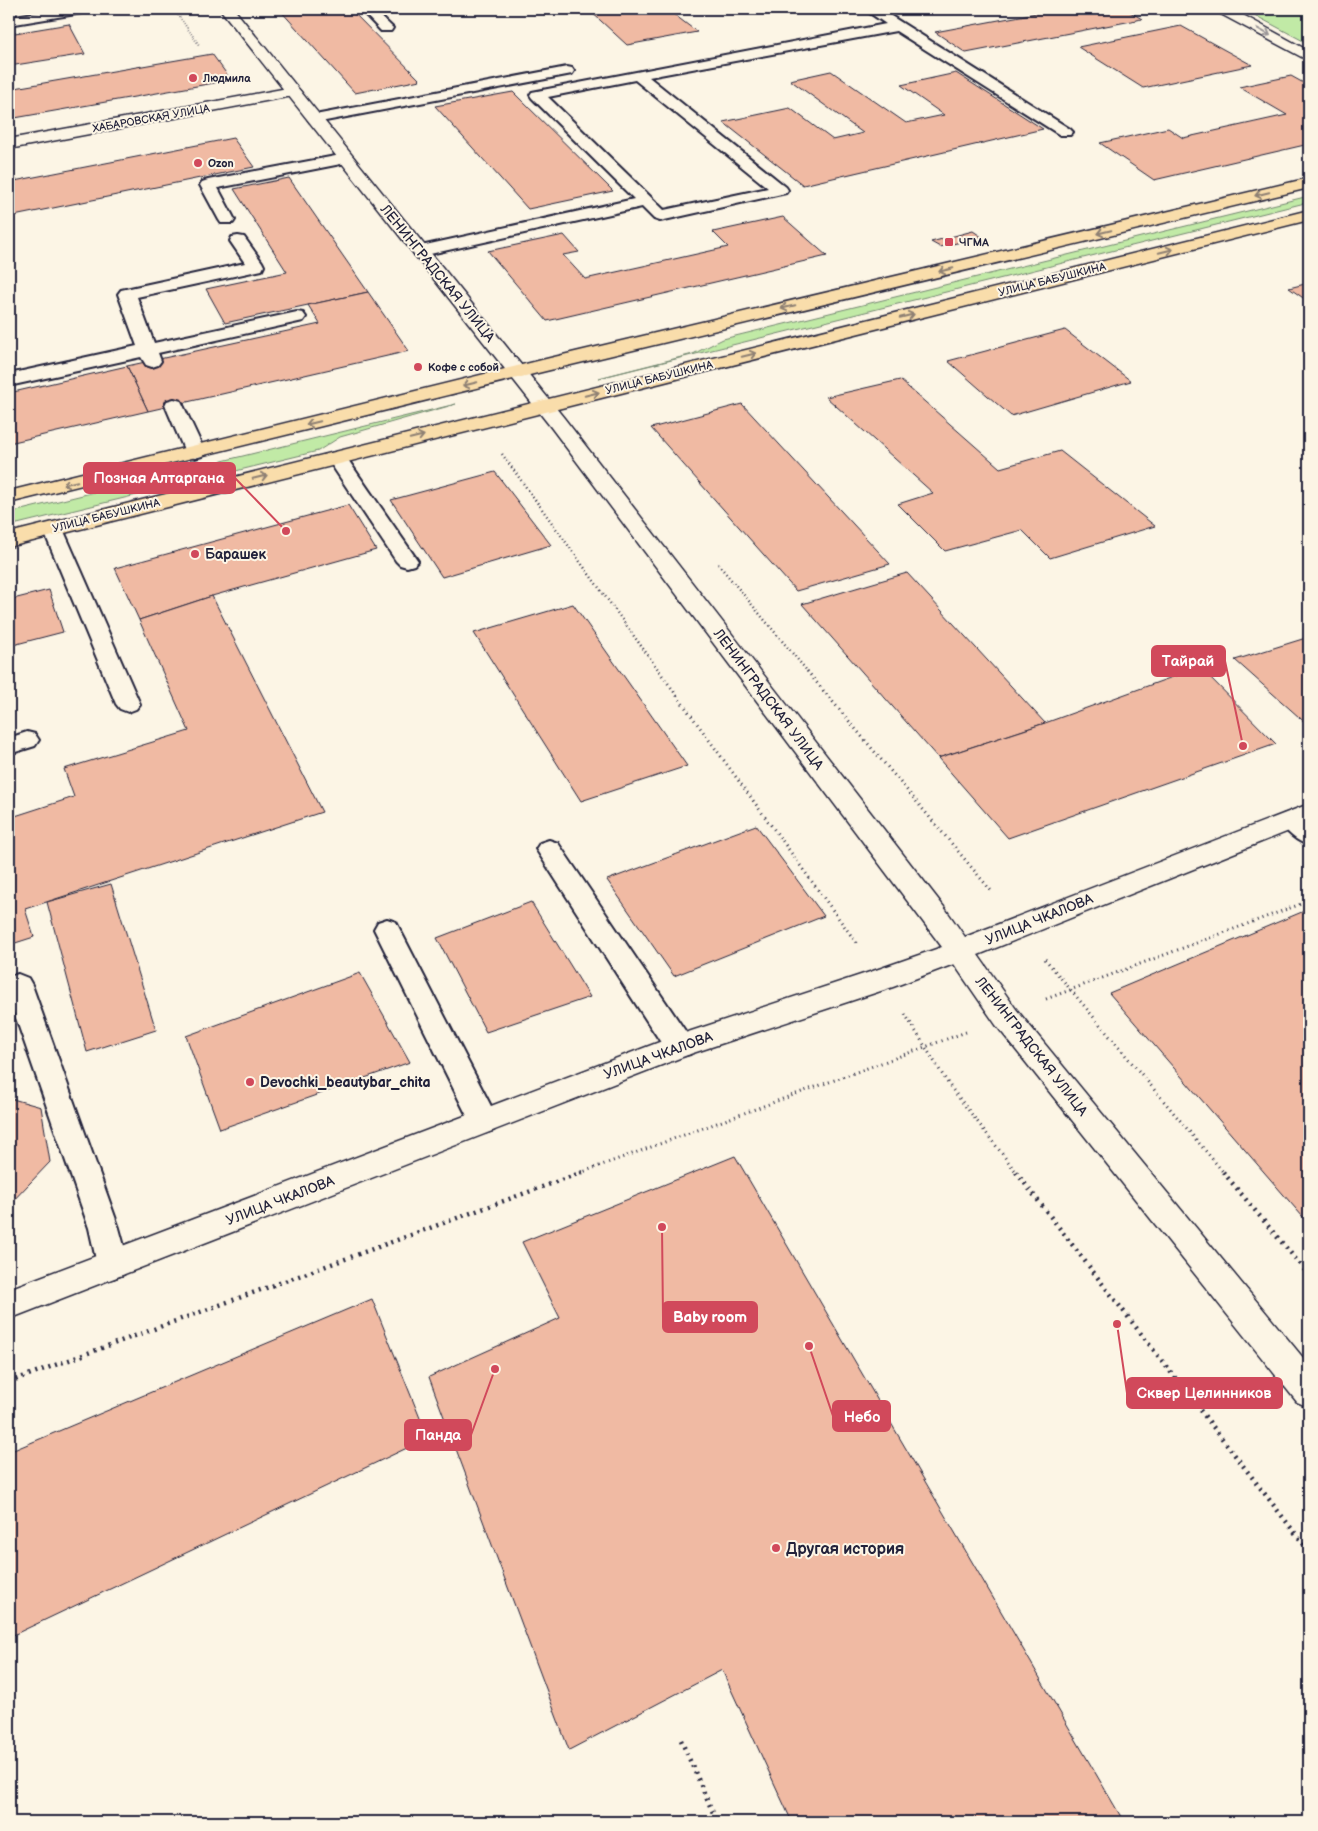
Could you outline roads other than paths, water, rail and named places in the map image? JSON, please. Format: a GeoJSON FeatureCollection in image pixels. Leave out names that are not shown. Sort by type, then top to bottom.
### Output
{"type":"FeatureCollection","features":[{"type":"Feature","properties":{"kind":"main road","name":"ЛЕНИНГРАДСКАЯ УЛИЦА"},"geometry":{"type":"LineString","coordinates":[[227,9],[518,372],[928,906],[1006,1017],[1309,1391]]}},
{"type":"Feature","properties":{"kind":"main road"},"geometry":{"type":"LineString","coordinates":[[1222,9],[1309,57]]}},
{"type":"Feature","properties":{"kind":"main road","name":"ХАБАРОВСКАЯ УЛИЦА"},"geometry":{"type":"LineString","coordinates":[[9,144],[293,92]]}},
{"type":"Feature","properties":{"kind":"main road"},"geometry":{"type":"LineString","coordinates":[[9,498],[518,372],[1309,182]]}},
{"type":"Feature","properties":{"kind":"main road","name":"УЛИЦА БАБУШКИНА"},"geometry":{"type":"LineString","coordinates":[[9,540],[1309,215]]}},
{"type":"Feature","properties":{"kind":"main road","name":"УЛИЦА ЧКАЛОВА"},"geometry":{"type":"LineString","coordinates":[[9,1304],[680,1046],[884,980],[960,951],[1018,926],[1303,823]]}},
{"type":"Feature","properties":{"kind":"lane"},"geometry":{"type":"LineString","coordinates":[[9,21],[82,9]]}},
{"type":"Feature","properties":{"kind":"lane"},"geometry":{"type":"LineString","coordinates":[[366,9],[386,28]]}},
{"type":"Feature","properties":{"kind":"lane"},"geometry":{"type":"LineString","coordinates":[[871,9],[1065,132]]}},
{"type":"Feature","properties":{"kind":"lane"},"geometry":{"type":"LineString","coordinates":[[638,75],[780,190],[660,216],[537,95],[638,75],[899,26]]}},
{"type":"Feature","properties":{"kind":"lane"},"geometry":{"type":"LineString","coordinates":[[315,119],[567,71]]}},
{"type":"Feature","properties":{"kind":"lane"},"geometry":{"type":"LineString","coordinates":[[227,220],[208,185],[346,159]]}},
{"type":"Feature","properties":{"kind":"lane"},"geometry":{"type":"LineString","coordinates":[[421,251],[645,201]]}},
{"type":"Feature","properties":{"kind":"lane"},"geometry":{"type":"LineString","coordinates":[[150,356],[127,294],[256,266],[238,242]]}},
{"type":"Feature","properties":{"kind":"lane"},"geometry":{"type":"LineString","coordinates":[[9,380],[150,356],[297,317]]}},
{"type":"Feature","properties":{"kind":"lane"},"geometry":{"type":"LineString","coordinates":[[174,405],[195,452]]}},
{"type":"Feature","properties":{"kind":"lane"},"geometry":{"type":"LineString","coordinates":[[337,458],[407,562]]}},
{"type":"Feature","properties":{"kind":"lane"},"geometry":{"type":"LineString","coordinates":[[53,528],[128,704]]}},
{"type":"Feature","properties":{"kind":"lane"},"geometry":{"type":"LineString","coordinates":[[549,849],[680,1046]]}},
{"type":"Feature","properties":{"kind":"lane"},"geometry":{"type":"LineString","coordinates":[[387,929],[484,1121]]}},
{"type":"Feature","properties":{"kind":"lane"},"geometry":{"type":"LineString","coordinates":[[9,987],[18,985],[104,1228],[113,1264]]}},
{"type":"Feature","properties":{"kind":"place","name":"Людмила"},"geometry":{"type":"Point","coordinates":[193,78]}},
{"type":"Feature","properties":{"kind":"place","name":"Ozon"},"geometry":{"type":"Point","coordinates":[198,163]}},
{"type":"Feature","properties":{"kind":"place","name":"ЧГМА"},"geometry":{"type":"Point","coordinates":[949,242]}},
{"type":"Feature","properties":{"kind":"place","name":"Кофе с собой"},"geometry":{"type":"Point","coordinates":[418,367]}},
{"type":"Feature","properties":{"kind":"place","name":"Позная Алтаргана"},"geometry":{"type":"Point","coordinates":[286,531]}},
{"type":"Feature","properties":{"kind":"place","name":"Барашек"},"geometry":{"type":"Point","coordinates":[195,554]}},
{"type":"Feature","properties":{"kind":"place","name":"Тайрай"},"geometry":{"type":"Point","coordinates":[1243,746]}},
{"type":"Feature","properties":{"kind":"place","name":"Devochki_beautybar_chita"},"geometry":{"type":"Point","coordinates":[250,1082]}},
{"type":"Feature","properties":{"kind":"place","name":"Baby room"},"geometry":{"type":"Point","coordinates":[662,1227]}},
{"type":"Feature","properties":{"kind":"place","name":"Сквер Целинников"},"geometry":{"type":"Point","coordinates":[1117,1324]}},
{"type":"Feature","properties":{"kind":"place","name":"Небо"},"geometry":{"type":"Point","coordinates":[809,1346]}},
{"type":"Feature","properties":{"kind":"place","name":"Панда"},"geometry":{"type":"Point","coordinates":[495,1369]}},
{"type":"Feature","properties":{"kind":"place","name":"Другая история"},"geometry":{"type":"Point","coordinates":[776,1548]}}]}
